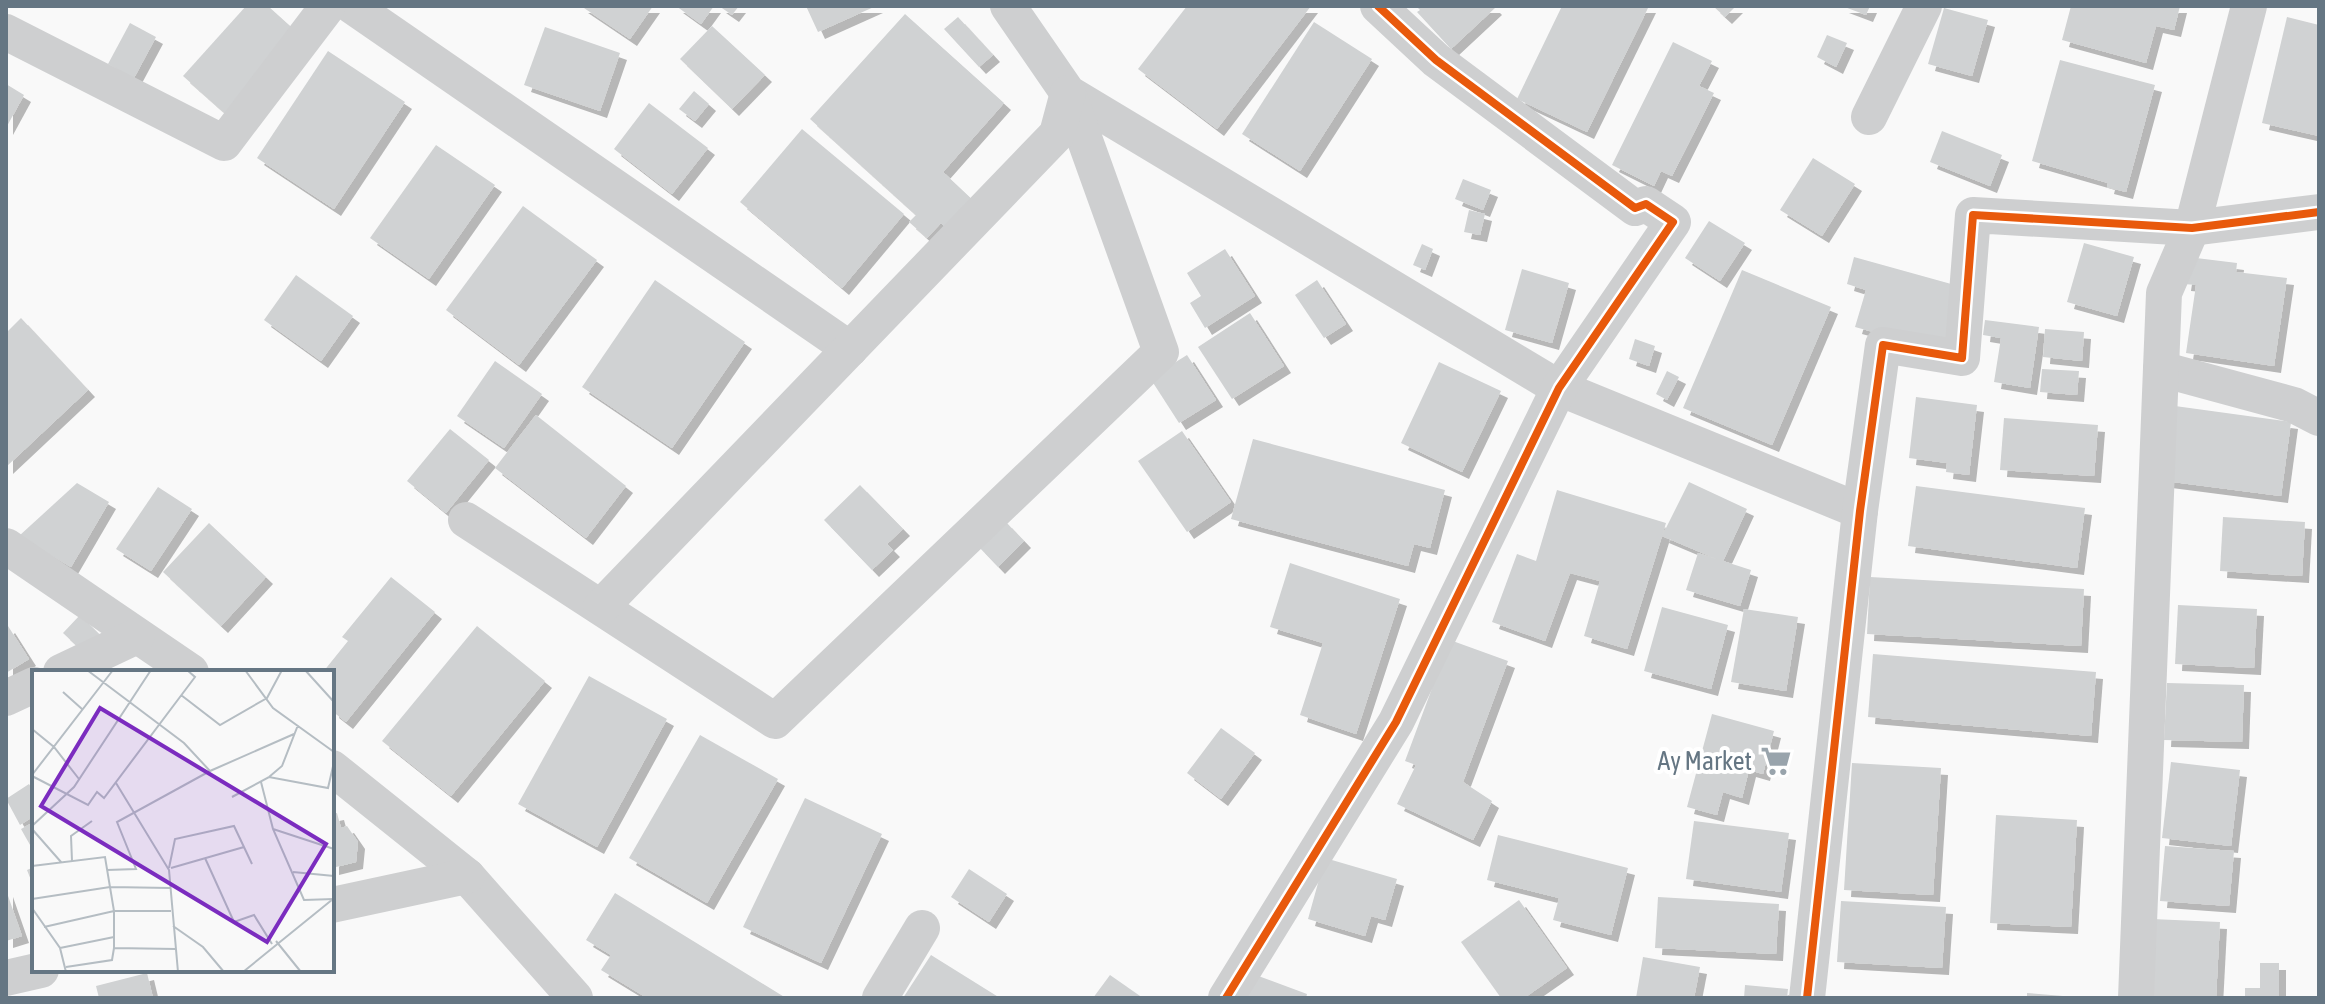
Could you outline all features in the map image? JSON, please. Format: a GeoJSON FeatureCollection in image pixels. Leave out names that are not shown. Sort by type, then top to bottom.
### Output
{"type":"FeatureCollection","features":[{"type":"Feature","properties":{"kind":"street"},"geometry":{"type":"LineString","coordinates":[[6,32],[224,143],[328,6]]}},
{"type":"Feature","properties":{"kind":"street"},"geometry":{"type":"LineString","coordinates":[[352,6],[850,349]]}},
{"type":"Feature","properties":{"kind":"street"},"geometry":{"type":"LineString","coordinates":[[466,520],[775,721],[1161,352],[1068,93],[1008,6]]}},
{"type":"Feature","properties":{"kind":"street"},"geometry":{"type":"LineString","coordinates":[[1226,998],[1396,722],[1559,388],[1673,222],[1646,204],[1635,208],[1436,60],[1378,6]]}},
{"type":"Feature","properties":{"kind":"street"},"geometry":{"type":"LineString","coordinates":[[1869,117],[1924,6]]}},
{"type":"Feature","properties":{"kind":"street"},"geometry":{"type":"LineString","coordinates":[[2136,998],[2164,293],[2192,228],[2249,6]]}},
{"type":"Feature","properties":{"kind":"street"},"geometry":{"type":"LineString","coordinates":[[601,607],[1057,134],[1068,93]]}},
{"type":"Feature","properties":{"kind":"street"},"geometry":{"type":"LineString","coordinates":[[1068,93],[1559,388],[1860,511]]}},
{"type":"Feature","properties":{"kind":"street"},"geometry":{"type":"LineString","coordinates":[[1807,998],[1860,511],[1883,345],[1962,358],[1973,215],[2192,228],[2319,212]]}},
{"type":"Feature","properties":{"kind":"street"},"geometry":{"type":"LineString","coordinates":[[2161,369],[2294,405],[2319,418]]}},
{"type":"Feature","properties":{"kind":"street"},"geometry":{"type":"LineString","coordinates":[[6,546],[188,670]]}},
{"type":"Feature","properties":{"kind":"street"},"geometry":{"type":"LineString","coordinates":[[65,670],[137,636]]}},
{"type":"Feature","properties":{"kind":"street"},"geometry":{"type":"LineString","coordinates":[[6,698],[32,686]]}},
{"type":"Feature","properties":{"kind":"street"},"geometry":{"type":"LineString","coordinates":[[334,770],[467,876],[575,998]]}},
{"type":"Feature","properties":{"kind":"street"},"geometry":{"type":"LineString","coordinates":[[334,905],[467,876]]}},
{"type":"Feature","properties":{"kind":"street"},"geometry":{"type":"LineString","coordinates":[[880,998],[922,928]]}},
{"type":"Feature","properties":{"kind":"street"},"geometry":{"type":"LineString","coordinates":[[6,978],[32,972]]}},
{"type":"Feature","properties":{"kind":"building"},"geometry":{"type":"Polygon","coordinates":[[[246,6],[268,6],[299,34],[227,115],[183,76],[246,6]]]}},
{"type":"Feature","properties":{"kind":"building"},"geometry":{"type":"Polygon","coordinates":[[[581,6],[653,6],[630,39],[581,6]]]}},
{"type":"Feature","properties":{"kind":"building"},"geometry":{"type":"Polygon","coordinates":[[[676,6],[714,6],[701,24],[676,6]]]}},
{"type":"Feature","properties":{"kind":"building"},"geometry":{"type":"Polygon","coordinates":[[[719,6],[739,6],[732,15],[719,6]]]}},
{"type":"Feature","properties":{"kind":"building"},"geometry":{"type":"Polygon","coordinates":[[[806,6],[876,6],[818,32],[806,6]]]}},
{"type":"Feature","properties":{"kind":"building"},"geometry":{"type":"Polygon","coordinates":[[[1187,6],[1311,6],[1217,129],[1138,69],[1187,6]]]}},
{"type":"Feature","properties":{"kind":"building"},"geometry":{"type":"Polygon","coordinates":[[[1416,6],[1495,8],[1451,49],[1417,12],[1420,10],[1416,6]]]}},
{"type":"Feature","properties":{"kind":"building"},"geometry":{"type":"Polygon","coordinates":[[[1562,6],[1649,6],[1587,132],[1517,99],[1562,6]]]}},
{"type":"Feature","properties":{"kind":"building"},"geometry":{"type":"Polygon","coordinates":[[[1713,6],[1736,6],[1725,17],[1713,6]]]}},
{"type":"Feature","properties":{"kind":"building"},"geometry":{"type":"Polygon","coordinates":[[[1842,6],[1870,6],[1866,15],[1842,6]]]}},
{"type":"Feature","properties":{"kind":"building"},"geometry":{"type":"Polygon","coordinates":[[[2071,6],[2180,6],[2174,30],[2156,26],[2146,63],[2062,40],[2071,6]]]}},
{"type":"Feature","properties":{"kind":"building"},"geometry":{"type":"Polygon","coordinates":[[[1944,8],[1988,20],[1972,76],[1928,64],[1944,8]]]}},
{"type":"Feature","properties":{"kind":"building"},"geometry":{"type":"Polygon","coordinates":[[[905,14],[1004,103],[943,172],[977,204],[951,233],[941,223],[927,238],[909,222],[916,215],[810,119],[905,14]]]}},
{"type":"Feature","properties":{"kind":"building"},"geometry":{"type":"Polygon","coordinates":[[[958,17],[993,55],[979,67],[944,29],[958,17]]]}},
{"type":"Feature","properties":{"kind":"building"},"geometry":{"type":"Polygon","coordinates":[[[2287,17],[2319,25],[2319,136],[2262,123],[2287,17]]]}},
{"type":"Feature","properties":{"kind":"building"},"geometry":{"type":"Polygon","coordinates":[[[1314,22],[1372,59],[1300,171],[1242,134],[1314,22]]]}},
{"type":"Feature","properties":{"kind":"building"},"geometry":{"type":"Polygon","coordinates":[[[130,23],[156,37],[134,78],[108,64],[130,23]]]}},
{"type":"Feature","properties":{"kind":"building"},"geometry":{"type":"Polygon","coordinates":[[[712,26],[765,75],[732,109],[680,59],[712,26]]]}},
{"type":"Feature","properties":{"kind":"building"},"geometry":{"type":"Polygon","coordinates":[[[545,27],[620,53],[600,111],[524,85],[545,27]]]}},
{"type":"Feature","properties":{"kind":"building"},"geometry":{"type":"Polygon","coordinates":[[[1827,35],[1847,43],[1836,67],[1817,57],[1827,35]]]}},
{"type":"Feature","properties":{"kind":"building"},"geometry":{"type":"Polygon","coordinates":[[[1673,42],[1712,61],[1699,86],[1714,93],[1672,176],[1661,171],[1654,186],[1612,165],[1673,42]]]}},
{"type":"Feature","properties":{"kind":"building"},"geometry":{"type":"Polygon","coordinates":[[[328,51],[405,102],[334,209],[257,158],[328,51]]]}},
{"type":"Feature","properties":{"kind":"building"},"geometry":{"type":"Polygon","coordinates":[[[2060,60],[2155,85],[2126,192],[2107,187],[2108,183],[2032,161],[2060,60]]]}},
{"type":"Feature","properties":{"kind":"building"},"geometry":{"type":"Polygon","coordinates":[[[6,84],[24,95],[6,128],[6,84]]]}},
{"type":"Feature","properties":{"kind":"building"},"geometry":{"type":"Polygon","coordinates":[[[694,91],[709,104],[695,121],[679,109],[694,91]]]}},
{"type":"Feature","properties":{"kind":"building"},"geometry":{"type":"Polygon","coordinates":[[[649,103],[708,148],[672,194],[614,149],[649,103]]]}},
{"type":"Feature","properties":{"kind":"building"},"geometry":{"type":"Polygon","coordinates":[[[802,129],[904,214],[842,288],[740,202],[802,129]]]}},
{"type":"Feature","properties":{"kind":"building"},"geometry":{"type":"Polygon","coordinates":[[[1942,131],[2002,155],[1990,186],[1930,162],[1942,131]]]}},
{"type":"Feature","properties":{"kind":"building"},"geometry":{"type":"Polygon","coordinates":[[[436,145],[495,185],[429,279],[370,238],[436,145]]]}},
{"type":"Feature","properties":{"kind":"building"},"geometry":{"type":"Polygon","coordinates":[[[1813,158],[1855,184],[1822,236],[1780,210],[1813,158]]]}},
{"type":"Feature","properties":{"kind":"building"},"geometry":{"type":"Polygon","coordinates":[[[1463,179],[1491,190],[1483,210],[1455,199],[1463,179]]]}},
{"type":"Feature","properties":{"kind":"building"},"geometry":{"type":"Polygon","coordinates":[[[523,206],[597,260],[519,365],[446,310],[523,206]]]}},
{"type":"Feature","properties":{"kind":"building"},"geometry":{"type":"Polygon","coordinates":[[[1469,210],[1485,214],[1480,235],[1464,232],[1469,210]]]}},
{"type":"Feature","properties":{"kind":"building"},"geometry":{"type":"Polygon","coordinates":[[[1709,221],[1745,243],[1720,281],[1685,258],[1709,221]]]}},
{"type":"Feature","properties":{"kind":"building"},"geometry":{"type":"Polygon","coordinates":[[[2084,243],[2134,257],[2117,316],[2067,302],[2084,243]]]}},
{"type":"Feature","properties":{"kind":"building"},"geometry":{"type":"Polygon","coordinates":[[[1422,244],[1433,249],[1425,270],[1413,265],[1422,244]]]}},
{"type":"Feature","properties":{"kind":"building"},"geometry":{"type":"Polygon","coordinates":[[[1225,249],[1255,296],[1205,328],[1190,303],[1201,296],[1187,273],[1225,249]]]}},
{"type":"Feature","properties":{"kind":"building"},"geometry":{"type":"Polygon","coordinates":[[[1854,257],[1962,287],[1943,351],[1855,327],[1866,290],[1847,284],[1854,257]]]}},
{"type":"Feature","properties":{"kind":"building"},"geometry":{"type":"Polygon","coordinates":[[[2188,257],[2237,263],[2236,272],[2287,278],[2274,366],[2186,353],[2196,285],[2184,284],[2188,257]]]}},
{"type":"Feature","properties":{"kind":"building"},"geometry":{"type":"Polygon","coordinates":[[[1522,269],[1569,283],[1552,343],[1505,330],[1522,269]]]}},
{"type":"Feature","properties":{"kind":"building"},"geometry":{"type":"Polygon","coordinates":[[[1742,270],[1831,307],[1772,445],[1683,408],[1742,270]]]}},
{"type":"Feature","properties":{"kind":"building"},"geometry":{"type":"Polygon","coordinates":[[[296,275],[353,316],[321,361],[264,320],[296,275]]]}},
{"type":"Feature","properties":{"kind":"building"},"geometry":{"type":"Polygon","coordinates":[[[655,280],[745,342],[672,448],[582,387],[655,280]]]}},
{"type":"Feature","properties":{"kind":"building"},"geometry":{"type":"Polygon","coordinates":[[[1317,280],[1346,324],[1324,338],[1295,295],[1317,280]]]}},
{"type":"Feature","properties":{"kind":"building"},"geometry":{"type":"Polygon","coordinates":[[[1250,313],[1284,366],[1232,399],[1198,347],[1250,313]]]}},
{"type":"Feature","properties":{"kind":"building"},"geometry":{"type":"Polygon","coordinates":[[[21,318],[88,390],[6,467],[6,333],[21,318]]]}},
{"type":"Feature","properties":{"kind":"building"},"geometry":{"type":"Polygon","coordinates":[[[1985,320],[2039,327],[2030,388],[1994,382],[2001,338],[1983,335],[1985,320]]]}},
{"type":"Feature","properties":{"kind":"building"},"geometry":{"type":"Polygon","coordinates":[[[2045,329],[2084,332],[2082,361],[2043,357],[2045,329]]]}},
{"type":"Feature","properties":{"kind":"building"},"geometry":{"type":"Polygon","coordinates":[[[1635,339],[1655,346],[1649,366],[1629,359],[1635,339]]]}},
{"type":"Feature","properties":{"kind":"building"},"geometry":{"type":"Polygon","coordinates":[[[1187,355],[1216,400],[1179,423],[1150,378],[1187,355]]]}},
{"type":"Feature","properties":{"kind":"building"},"geometry":{"type":"Polygon","coordinates":[[[495,361],[542,394],[504,448],[457,416],[495,361]]]}},
{"type":"Feature","properties":{"kind":"building"},"geometry":{"type":"Polygon","coordinates":[[[1439,362],[1501,391],[1462,472],[1401,443],[1439,362]]]}},
{"type":"Feature","properties":{"kind":"building"},"geometry":{"type":"Polygon","coordinates":[[[2042,369],[2079,371],[2077,395],[2040,392],[2042,369]]]}},
{"type":"Feature","properties":{"kind":"building"},"geometry":{"type":"Polygon","coordinates":[[[1667,371],[1679,377],[1667,400],[1656,394],[1667,371]]]}},
{"type":"Feature","properties":{"kind":"building"},"geometry":{"type":"Polygon","coordinates":[[[1916,397],[1977,405],[1969,475],[1946,472],[1947,463],[1909,458],[1916,397]]]}},
{"type":"Feature","properties":{"kind":"building"},"geometry":{"type":"Polygon","coordinates":[[[2175,406],[2291,422],[2281,496],[2165,481],[2175,406]]]}},
{"type":"Feature","properties":{"kind":"building"},"geometry":{"type":"Polygon","coordinates":[[[536,415],[626,486],[586,538],[495,468],[536,415]]]}},
{"type":"Feature","properties":{"kind":"building"},"geometry":{"type":"Polygon","coordinates":[[[2004,418],[2098,425],[2094,476],[2000,470],[2004,418]]]}},
{"type":"Feature","properties":{"kind":"building"},"geometry":{"type":"Polygon","coordinates":[[[450,429],[489,460],[446,513],[407,481],[450,429]]]}},
{"type":"Feature","properties":{"kind":"building"},"geometry":{"type":"Polygon","coordinates":[[[1182,431],[1231,502],[1187,532],[1138,461],[1182,431]]]}},
{"type":"Feature","properties":{"kind":"building"},"geometry":{"type":"Polygon","coordinates":[[[1253,439],[1445,490],[1430,548],[1414,544],[1408,566],[1231,519],[1253,439]]]}},
{"type":"Feature","properties":{"kind":"building"},"geometry":{"type":"Polygon","coordinates":[[[1689,482],[1747,509],[1723,561],[1751,570],[1740,606],[1686,590],[1698,553],[1719,560],[1662,536],[1689,482]]]}},
{"type":"Feature","properties":{"kind":"building"},"geometry":{"type":"Polygon","coordinates":[[[77,483],[109,502],[71,567],[19,536],[77,483]]]}},
{"type":"Feature","properties":{"kind":"building"},"geometry":{"type":"Polygon","coordinates":[[[860,485],[903,529],[887,544],[893,550],[872,570],[824,520],[860,485]]]}},
{"type":"Feature","properties":{"kind":"building"},"geometry":{"type":"Polygon","coordinates":[[[1916,486],[2085,508],[2077,568],[1908,546],[1916,486]]]}},
{"type":"Feature","properties":{"kind":"building"},"geometry":{"type":"Polygon","coordinates":[[[158,487],[192,509],[151,571],[116,549],[158,487]]]}},
{"type":"Feature","properties":{"kind":"building"},"geometry":{"type":"Polygon","coordinates":[[[1557,490],[1666,523],[1627,649],[1584,636],[1600,581],[1570,573],[1545,641],[1492,622],[1517,554],[1536,561],[1557,490]]]}},
{"type":"Feature","properties":{"kind":"building"},"geometry":{"type":"Polygon","coordinates":[[[2223,517],[2305,522],[2302,576],[2220,571],[2223,517]]]}},
{"type":"Feature","properties":{"kind":"building"},"geometry":{"type":"Polygon","coordinates":[[[1005,521],[1024,541],[998,567],[978,546],[1005,521]]]}},
{"type":"Feature","properties":{"kind":"building"},"geometry":{"type":"Polygon","coordinates":[[[209,523],[266,577],[221,626],[163,572],[209,523]]]}},
{"type":"Feature","properties":{"kind":"building"},"geometry":{"type":"Polygon","coordinates":[[[1290,563],[1400,599],[1356,734],[1300,715],[1323,643],[1270,627],[1290,563]]]}},
{"type":"Feature","properties":{"kind":"building"},"geometry":{"type":"Polygon","coordinates":[[[391,577],[435,612],[346,722],[334,713],[334,670],[325,670],[348,641],[342,637],[391,577]]]}},
{"type":"Feature","properties":{"kind":"building"},"geometry":{"type":"Polygon","coordinates":[[[1870,577],[2084,589],[2081,646],[1867,634],[1870,577]]]}},
{"type":"Feature","properties":{"kind":"building"},"geometry":{"type":"Polygon","coordinates":[[[2178,605],[2257,609],[2254,668],[2175,664],[2178,605]]]}},
{"type":"Feature","properties":{"kind":"building"},"geometry":{"type":"Polygon","coordinates":[[[1662,607],[1728,625],[1711,689],[1644,671],[1662,607]]]}},
{"type":"Feature","properties":{"kind":"building"},"geometry":{"type":"Polygon","coordinates":[[[1744,609],[1798,617],[1786,691],[1731,682],[1744,609]]]}},
{"type":"Feature","properties":{"kind":"building"},"geometry":{"type":"Polygon","coordinates":[[[80,615],[99,634],[82,651],[63,633],[80,615]]]}},
{"type":"Feature","properties":{"kind":"building"},"geometry":{"type":"Polygon","coordinates":[[[8,626],[29,659],[6,673],[6,628],[8,626]]]}},
{"type":"Feature","properties":{"kind":"building"},"geometry":{"type":"Polygon","coordinates":[[[477,626],[545,681],[451,796],[382,741],[477,626]]]}},
{"type":"Feature","properties":{"kind":"building"},"geometry":{"type":"Polygon","coordinates":[[[1450,640],[1508,661],[1463,782],[1492,801],[1473,840],[1397,804],[1416,765],[1405,761],[1450,640]]]}},
{"type":"Feature","properties":{"kind":"building"},"geometry":{"type":"Polygon","coordinates":[[[1873,654],[2096,672],[2091,736],[1868,717],[1873,654]]]}},
{"type":"Feature","properties":{"kind":"building"},"geometry":{"type":"Polygon","coordinates":[[[589,676],[667,719],[597,847],[518,804],[589,676]]]}},
{"type":"Feature","properties":{"kind":"building"},"geometry":{"type":"Polygon","coordinates":[[[2167,683],[2244,685],[2242,742],[2164,740],[2167,683]]]}},
{"type":"Feature","properties":{"kind":"building"},"geometry":{"type":"Polygon","coordinates":[[[1712,714],[1774,731],[1763,774],[1749,770],[1742,798],[1723,792],[1717,815],[1687,807],[1712,714]]]}},
{"type":"Feature","properties":{"kind":"building"},"geometry":{"type":"Polygon","coordinates":[[[1221,728],[1255,753],[1221,799],[1187,773],[1221,728]]]}},
{"type":"Feature","properties":{"kind":"building"},"geometry":{"type":"Polygon","coordinates":[[[700,735],[778,779],[707,903],[629,858],[700,735]]]}},
{"type":"Feature","properties":{"kind":"building"},"geometry":{"type":"Polygon","coordinates":[[[2171,762],[2240,770],[2231,846],[2162,838],[2171,762]]]}},
{"type":"Feature","properties":{"kind":"building"},"geometry":{"type":"Polygon","coordinates":[[[1852,763],[1941,768],[1933,895],[1844,890],[1852,763]]]}},
{"type":"Feature","properties":{"kind":"building"},"geometry":{"type":"Polygon","coordinates":[[[29,784],[32,789],[32,817],[20,825],[6,799],[29,784]]]}},
{"type":"Feature","properties":{"kind":"building"},"geometry":{"type":"Polygon","coordinates":[[[805,798],[882,834],[821,963],[743,927],[805,798]]]}},
{"type":"Feature","properties":{"kind":"building"},"geometry":{"type":"Polygon","coordinates":[[[337,813],[341,828],[347,826],[358,842],[356,862],[334,868],[334,814],[337,813]]]}},
{"type":"Feature","properties":{"kind":"building"},"geometry":{"type":"Polygon","coordinates":[[[1996,815],[2077,820],[2071,927],[1990,923],[1996,815]]]}},
{"type":"Feature","properties":{"kind":"building"},"geometry":{"type":"Polygon","coordinates":[[[1694,821],[1789,833],[1781,892],[1686,879],[1694,821]]]}},
{"type":"Feature","properties":{"kind":"building"},"geometry":{"type":"Polygon","coordinates":[[[32,823],[32,848],[21,829],[32,823]]]}},
{"type":"Feature","properties":{"kind":"building"},"geometry":{"type":"Polygon","coordinates":[[[1498,835],[1628,868],[1611,935],[1553,920],[1559,898],[1487,880],[1498,835]]]}},
{"type":"Feature","properties":{"kind":"building"},"geometry":{"type":"Polygon","coordinates":[[[2165,846],[2234,851],[2229,906],[2160,901],[2165,846]]]}},
{"type":"Feature","properties":{"kind":"building"},"geometry":{"type":"Polygon","coordinates":[[[1325,858],[1397,879],[1385,920],[1371,916],[1365,936],[1308,919],[1325,858]]]}},
{"type":"Feature","properties":{"kind":"building"},"geometry":{"type":"Polygon","coordinates":[[[969,869],[1007,894],[989,922],[951,897],[969,869]]]}},
{"type":"Feature","properties":{"kind":"building"},"geometry":{"type":"Polygon","coordinates":[[[6,890],[22,936],[6,941],[6,890]]]}},
{"type":"Feature","properties":{"kind":"building"},"geometry":{"type":"Polygon","coordinates":[[[615,893],[786,998],[647,998],[601,970],[611,955],[586,940],[615,893]]]}},
{"type":"Feature","properties":{"kind":"building"},"geometry":{"type":"Polygon","coordinates":[[[1658,897],[1779,904],[1776,954],[1655,948],[1658,897]]]}},
{"type":"Feature","properties":{"kind":"building"},"geometry":{"type":"Polygon","coordinates":[[[1519,900],[1567,968],[1524,998],[1501,998],[1461,942],[1519,900]]]}},
{"type":"Feature","properties":{"kind":"building"},"geometry":{"type":"Polygon","coordinates":[[[1841,901],[1946,907],[1942,968],[1837,962],[1841,901]]]}},
{"type":"Feature","properties":{"kind":"building"},"geometry":{"type":"Polygon","coordinates":[[[2152,919],[2220,922],[2216,998],[2149,998],[2152,919]]]}},
{"type":"Feature","properties":{"kind":"building"},"geometry":{"type":"Polygon","coordinates":[[[931,955],[1000,998],[903,998],[931,955]]]}},
{"type":"Feature","properties":{"kind":"building"},"geometry":{"type":"Polygon","coordinates":[[[1643,957],[1700,967],[1694,998],[1636,998],[1643,957]]]}},
{"type":"Feature","properties":{"kind":"building"},"geometry":{"type":"Polygon","coordinates":[[[2260,963],[2279,963],[2279,998],[2245,998],[2245,988],[2260,988],[2260,963]]]}},
{"type":"Feature","properties":{"kind":"building"},"geometry":{"type":"Polygon","coordinates":[[[147,973],[153,998],[99,998],[96,986],[147,973]]]}},
{"type":"Feature","properties":{"kind":"building"},"geometry":{"type":"Polygon","coordinates":[[[1253,974],[1307,994],[1306,998],[1244,998],[1253,974]]]}},
{"type":"Feature","properties":{"kind":"building"},"geometry":{"type":"Polygon","coordinates":[[[1110,975],[1143,998],[1093,998],[1110,975]]]}},
{"type":"Feature","properties":{"kind":"building"},"geometry":{"type":"Polygon","coordinates":[[[1745,985],[1788,989],[1787,998],[1744,998],[1745,985]]]}},
{"type":"Feature","properties":{"kind":"building"},"geometry":{"type":"Polygon","coordinates":[[[2027,993],[2063,996],[2063,998],[2027,998],[2027,993]]]}},
{"type":"Feature","properties":{"kind":"cycle path"},"geometry":{"type":"LineString","coordinates":[[1226,998],[1396,722],[1559,388],[1673,222],[1646,204],[1635,208],[1436,60],[1378,6]]}},
{"type":"Feature","properties":{"kind":"cycle path"},"geometry":{"type":"LineString","coordinates":[[1807,998],[1860,511],[1883,345],[1962,358],[1973,215],[2192,228],[2319,212]]}},
{"type":"Feature","properties":{"kind":"place","name":"Ay Market"},"geometry":{"type":"Point","coordinates":[1776,761]}}]}
